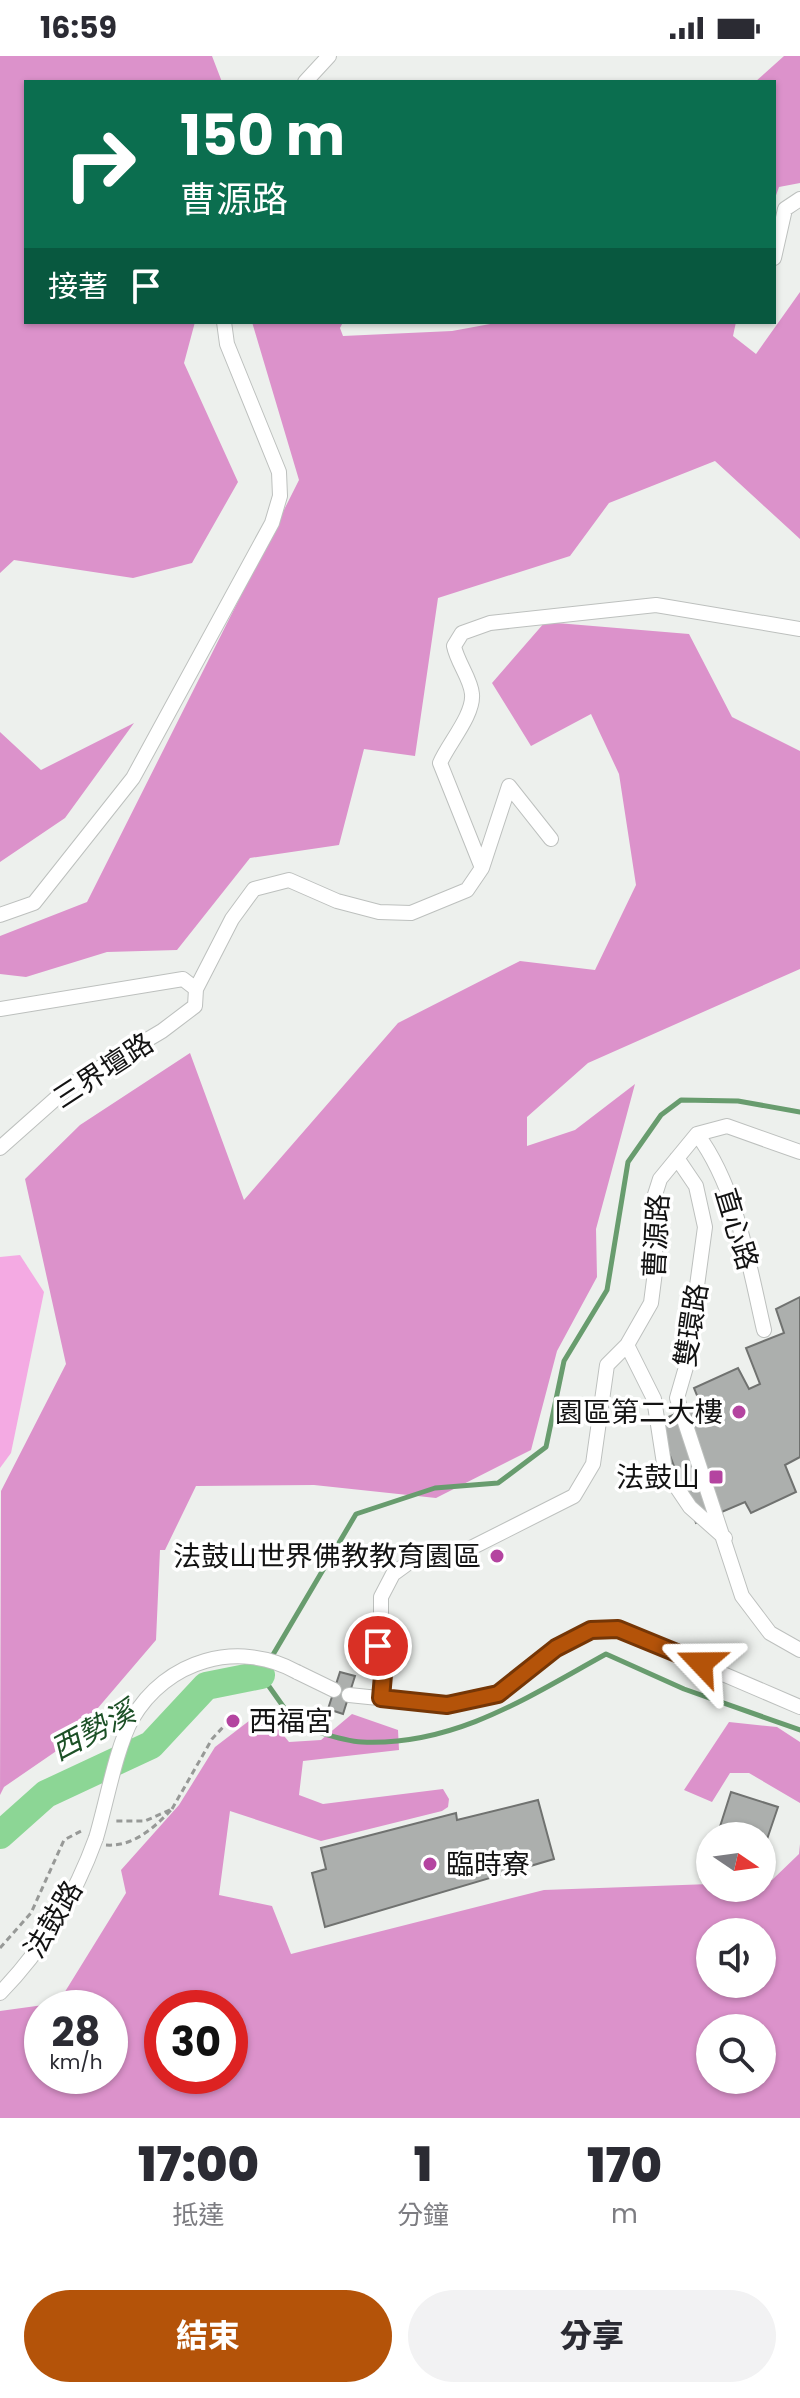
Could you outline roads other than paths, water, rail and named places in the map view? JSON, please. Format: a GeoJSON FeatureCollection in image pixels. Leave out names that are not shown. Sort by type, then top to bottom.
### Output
{"type":"FeatureCollection","features":[{"type":"Feature","properties":{"kind":"street"},"geometry":{"type":"LineString","coordinates":[[307,80],[329,56]]}},
{"type":"Feature","properties":{"kind":"street"},"geometry":{"type":"LineString","coordinates":[[776,249],[785,209],[800,199]]}},
{"type":"Feature","properties":{"kind":"street"},"geometry":{"type":"LineString","coordinates":[[0,915],[34,903],[133,778],[272,523],[280,496],[279,472],[227,344],[224,324]]}},
{"type":"Feature","properties":{"kind":"street"},"geometry":{"type":"LineString","coordinates":[[482,868],[452,801],[440,763],[468,712],[472,693],[457,664],[454,646],[462,633],[490,623],[536,615],[656,605],[800,629]]}},
{"type":"Feature","properties":{"kind":"street"},"geometry":{"type":"LineString","coordinates":[[482,868],[509,786],[551,839]]}},
{"type":"Feature","properties":{"kind":"street","name":"三界壇路"},"geometry":{"type":"LineString","coordinates":[[0,1148],[71,1085],[184,1016],[195,1006],[196,989],[232,919],[254,889],[289,880],[351,905],[379,912],[411,913],[467,890],[482,868]]}},
{"type":"Feature","properties":{"kind":"street"},"geometry":{"type":"LineString","coordinates":[[0,1009],[147,982],[183,979],[196,989]]}},
{"type":"Feature","properties":{"kind":"street"},"geometry":{"type":"LineString","coordinates":[[697,1134],[727,1126],[800,1152]]}},
{"type":"Feature","properties":{"kind":"street","name":"曹源路"},"geometry":{"type":"LineString","coordinates":[[381,1698],[381,1597],[393,1574],[415,1558],[463,1552],[574,1496],[593,1464],[607,1365],[627,1345],[651,1303],[656,1264],[652,1204],[660,1179],[697,1134]]}},
{"type":"Feature","properties":{"kind":"street","name":"直心路"},"geometry":{"type":"LineString","coordinates":[[697,1134],[715,1157],[746,1252],[764,1330]]}},
{"type":"Feature","properties":{"kind":"street","name":"雙環路"},"geometry":{"type":"LineString","coordinates":[[677,1158],[696,1186],[705,1227],[683,1380],[677,1398],[742,1596],[770,1633],[800,1650]]}},
{"type":"Feature","properties":{"kind":"street"},"geometry":{"type":"LineString","coordinates":[[627,1345],[654,1399],[665,1470],[690,1507],[725,1538]]}},
{"type":"Feature","properties":{"kind":"street"},"geometry":{"type":"LineString","coordinates":[[654,1399],[683,1380]]}},
{"type":"Feature","properties":{"kind":"street"},"geometry":{"type":"LineString","coordinates":[[381,1698],[447,1705],[498,1694],[556,1648],[591,1630],[618,1629],[800,1707]]}},
{"type":"Feature","properties":{"kind":"street","name":"法鼓路"},"geometry":{"type":"LineString","coordinates":[[0,1993],[20,1973],[65,1910],[96,1838],[130,1723],[146,1698],[180,1673],[213,1657],[238,1654],[274,1659],[342,1693],[381,1698]]}},
{"type":"Feature","properties":{"kind":"waterway"},"geometry":{"type":"LineString","coordinates":[[800,1112],[738,1101],[681,1100],[661,1115],[628,1162],[607,1290],[564,1361],[546,1447],[498,1483],[435,1488],[356,1514],[261,1675],[297,1726],[362,1742],[396,1741],[460,1727],[519,1702],[606,1654],[684,1689],[800,1730]]}},
{"type":"Feature","properties":{"kind":"waterway","name":"西勢溪"},"geometry":{"type":"LineString","coordinates":[[0,1835],[46,1794],[151,1745],[206,1686],[261,1675]]}},
{"type":"Feature","properties":{"kind":"place","name":"園區第二大樓"},"geometry":{"type":"Point","coordinates":[739,1412]}},
{"type":"Feature","properties":{"kind":"place","name":"法鼓山"},"geometry":{"type":"Point","coordinates":[716,1477]}},
{"type":"Feature","properties":{"kind":"place","name":"法鼓山世界佛教教育園區"},"geometry":{"type":"Point","coordinates":[497,1556]}},
{"type":"Feature","properties":{"kind":"place","name":"西福宮"},"geometry":{"type":"Point","coordinates":[233,1721]}},
{"type":"Feature","properties":{"kind":"place","name":"臨時寮"},"geometry":{"type":"Point","coordinates":[430,1864]}}]}
